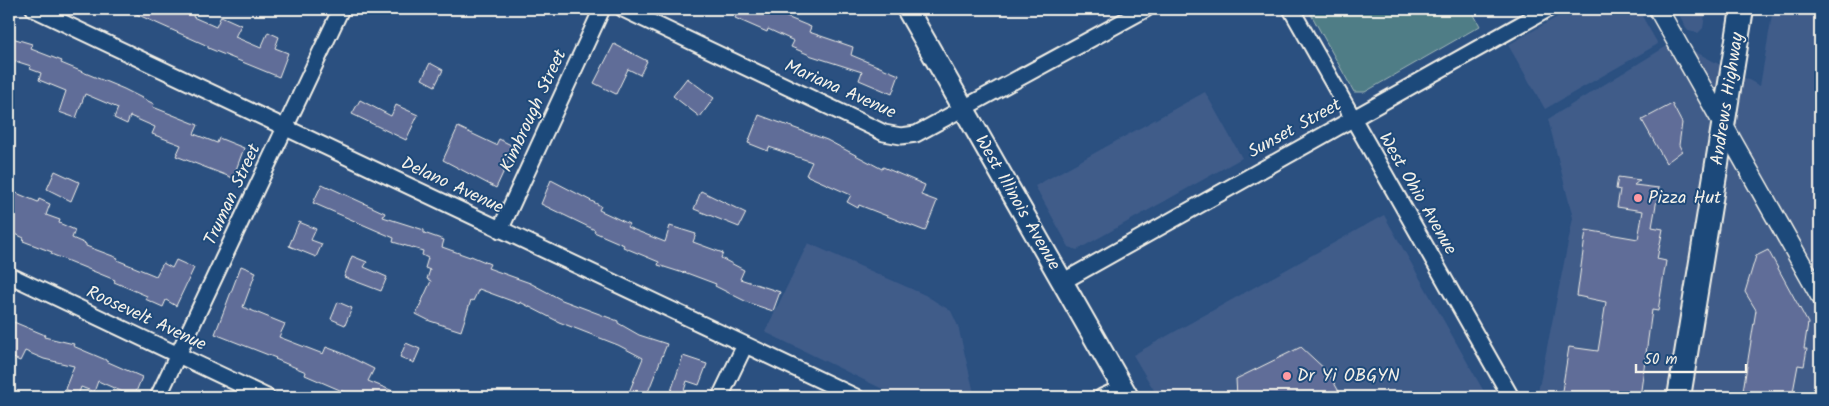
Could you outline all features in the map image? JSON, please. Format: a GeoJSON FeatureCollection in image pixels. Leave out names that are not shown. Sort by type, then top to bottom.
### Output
{"type":"FeatureCollection","features":[{"type":"Feature","properties":{"kind":"main road","name":"West Illinois Avenue"},"geometry":{"type":"LineString","coordinates":[[907,9],[1125,392]]}},
{"type":"Feature","properties":{"kind":"main road","name":"Andrews Highway"},"geometry":{"type":"LineString","coordinates":[[1680,397],[1742,9]]}},
{"type":"Feature","properties":{"kind":"street","name":"Delano Avenue"},"geometry":{"type":"LineString","coordinates":[[34,9],[856,397]]}},
{"type":"Feature","properties":{"kind":"street","name":"Truman Street"},"geometry":{"type":"LineString","coordinates":[[158,397],[341,9]]}},
{"type":"Feature","properties":{"kind":"street","name":"Kimbrough Street"},"geometry":{"type":"LineString","coordinates":[[500,230],[602,9]]}},
{"type":"Feature","properties":{"kind":"street","name":"Mariana Avenue"},"geometry":{"type":"LineString","coordinates":[[623,9],[874,128],[901,136],[916,134],[1146,9]]}},
{"type":"Feature","properties":{"kind":"street","name":"West Ohio Avenue"},"geometry":{"type":"LineString","coordinates":[[1290,9],[1511,397]]}},
{"type":"Feature","properties":{"kind":"street","name":"Sunset Street"},"geometry":{"type":"LineString","coordinates":[[1062,282],[1548,9]]}},
{"type":"Feature","properties":{"kind":"street"},"geometry":{"type":"LineString","coordinates":[[1658,9],[1820,296]]}},
{"type":"Feature","properties":{"kind":"street","name":"Roosevelt Avenue"},"geometry":{"type":"LineString","coordinates":[[9,275],[267,397]]}},
{"type":"Feature","properties":{"kind":"street"},"geometry":{"type":"LineString","coordinates":[[720,397],[745,345]]}},
{"type":"Feature","properties":{"kind":"street"},"geometry":{"type":"LineString","coordinates":[[1102,397],[1125,392]]}},
{"type":"Feature","properties":{"kind":"shaded area"},"geometry":{"type":"Polygon","coordinates":[[[1571,9],[1638,9],[1658,44],[1545,109],[1508,45],[1571,9]]]}},
{"type":"Feature","properties":{"kind":"shaded area"},"geometry":{"type":"Polygon","coordinates":[[[1676,9],[1706,9],[1703,28],[1698,33],[1688,31],[1676,9]]]}},
{"type":"Feature","properties":{"kind":"shaded area"},"geometry":{"type":"Polygon","coordinates":[[[1773,9],[1820,9],[1820,397],[1537,397],[1573,218],[1548,119],[1675,41],[1760,86],[1773,9]]]}},
{"type":"Feature","properties":{"kind":"shaded area"},"geometry":{"type":"Polygon","coordinates":[[[1205,92],[1242,158],[1077,250],[1069,247],[1035,186],[1205,92]]]}},
{"type":"Feature","properties":{"kind":"shaded area"},"geometry":{"type":"Polygon","coordinates":[[[1384,215],[1487,397],[1158,397],[1133,355],[1384,215]]]}},
{"type":"Feature","properties":{"kind":"shaded area"},"geometry":{"type":"Polygon","coordinates":[[[808,243],[925,295],[951,311],[958,326],[975,397],[899,397],[765,332],[808,243]]]}},
{"type":"Feature","properties":{"kind":"green space"},"geometry":{"type":"Polygon","coordinates":[[[1308,9],[1471,9],[1480,26],[1365,92],[1354,92],[1308,9]]]}},
{"type":"Feature","properties":{"kind":"building"},"geometry":{"type":"Polygon","coordinates":[[[125,9],[196,9],[193,17],[216,27],[221,16],[241,25],[235,37],[261,48],[268,32],[279,37],[275,48],[288,53],[279,77],[208,48],[208,46],[125,9]]]}},
{"type":"Feature","properties":{"kind":"building"},"geometry":{"type":"Polygon","coordinates":[[[739,9],[767,9],[811,27],[809,32],[853,47],[851,55],[899,75],[892,94],[859,80],[862,72],[812,56],[791,47],[794,41],[768,29],[767,32],[735,18],[739,9]]]}},
{"type":"Feature","properties":{"kind":"building"},"geometry":{"type":"Polygon","coordinates":[[[9,37],[32,44],[31,49],[124,89],[154,104],[153,107],[198,125],[194,134],[217,143],[219,138],[244,148],[233,178],[176,156],[181,145],[152,134],[155,127],[130,116],[127,124],[114,118],[118,108],[85,94],[76,118],[59,112],[66,91],[39,80],[41,73],[30,69],[31,66],[9,59],[9,37]]]}},
{"type":"Feature","properties":{"kind":"building"},"geometry":{"type":"Polygon","coordinates":[[[614,44],[647,61],[640,75],[628,69],[616,94],[594,83],[614,44]]]}},
{"type":"Feature","properties":{"kind":"building"},"geometry":{"type":"Polygon","coordinates":[[[430,63],[443,70],[435,86],[422,79],[430,63]]]}},
{"type":"Feature","properties":{"kind":"building"},"geometry":{"type":"Polygon","coordinates":[[[687,78],[714,98],[700,117],[673,96],[687,78]]]}},
{"type":"Feature","properties":{"kind":"building"},"geometry":{"type":"Polygon","coordinates":[[[360,100],[391,116],[396,105],[418,115],[406,140],[352,114],[360,100]]]}},
{"type":"Feature","properties":{"kind":"building"},"geometry":{"type":"Polygon","coordinates":[[[1672,104],[1682,123],[1679,145],[1682,151],[1666,163],[1642,120],[1672,104]]]}},
{"type":"Feature","properties":{"kind":"building"},"geometry":{"type":"Polygon","coordinates":[[[759,115],[827,140],[882,169],[883,167],[925,185],[921,195],[937,201],[925,231],[859,205],[858,208],[847,202],[851,195],[806,175],[812,162],[769,147],[768,151],[748,143],[759,115]]]}},
{"type":"Feature","properties":{"kind":"building"},"geometry":{"type":"Polygon","coordinates":[[[458,127],[496,145],[499,139],[515,147],[496,188],[443,160],[458,127]]]}},
{"type":"Feature","properties":{"kind":"building"},"geometry":{"type":"Polygon","coordinates":[[[55,171],[79,182],[71,201],[47,189],[55,171]]]}},
{"type":"Feature","properties":{"kind":"building"},"geometry":{"type":"Polygon","coordinates":[[[1618,177],[1640,180],[1634,185],[1659,188],[1652,227],[1663,229],[1657,259],[1666,261],[1658,311],[1652,310],[1640,397],[1561,397],[1569,347],[1598,351],[1606,302],[1577,296],[1586,230],[1638,239],[1643,211],[1617,207],[1620,190],[1616,189],[1618,177]]]}},
{"type":"Feature","properties":{"kind":"building"},"geometry":{"type":"Polygon","coordinates":[[[551,180],[601,206],[599,210],[629,224],[627,227],[665,242],[670,226],[696,234],[693,242],[723,253],[721,258],[744,270],[740,279],[780,292],[773,311],[749,303],[715,286],[716,284],[658,265],[659,262],[623,247],[624,245],[594,232],[595,230],[541,204],[551,180]]]}},
{"type":"Feature","properties":{"kind":"building"},"geometry":{"type":"Polygon","coordinates":[[[322,184],[385,213],[383,217],[424,230],[424,233],[444,240],[442,247],[490,264],[488,268],[530,283],[562,300],[618,321],[618,323],[639,335],[667,344],[646,397],[627,397],[643,358],[618,345],[559,322],[520,302],[520,304],[479,289],[473,301],[471,300],[461,331],[430,321],[416,314],[431,281],[427,279],[430,270],[425,268],[428,258],[422,255],[423,251],[393,242],[394,238],[313,203],[322,184]]]}},
{"type":"Feature","properties":{"kind":"building"},"geometry":{"type":"Polygon","coordinates":[[[9,190],[38,202],[39,199],[50,204],[46,215],[60,220],[59,223],[75,230],[72,238],[86,244],[86,246],[118,258],[117,260],[156,276],[163,263],[172,268],[176,260],[194,268],[176,306],[166,300],[163,307],[145,299],[147,296],[114,282],[115,280],[23,241],[24,238],[9,231],[9,190]]]}},
{"type":"Feature","properties":{"kind":"building"},"geometry":{"type":"Polygon","coordinates":[[[701,191],[746,213],[739,227],[694,209],[701,191]]]}},
{"type":"Feature","properties":{"kind":"building"},"geometry":{"type":"Polygon","coordinates":[[[299,222],[316,229],[311,240],[322,244],[316,257],[289,246],[299,222]]]}},
{"type":"Feature","properties":{"kind":"building"},"geometry":{"type":"Polygon","coordinates":[[[1768,250],[1808,323],[1804,349],[1807,349],[1804,366],[1798,365],[1792,397],[1742,397],[1756,310],[1745,292],[1756,256],[1768,250]]]}},
{"type":"Feature","properties":{"kind":"building"},"geometry":{"type":"Polygon","coordinates":[[[352,256],[367,262],[364,267],[387,277],[381,291],[344,277],[352,256]]]}},
{"type":"Feature","properties":{"kind":"building"},"geometry":{"type":"Polygon","coordinates":[[[241,266],[256,272],[243,307],[285,324],[279,337],[323,354],[326,347],[342,353],[374,369],[368,381],[408,397],[356,397],[305,375],[306,372],[276,358],[215,334],[241,266]]]}},
{"type":"Feature","properties":{"kind":"building"},"geometry":{"type":"Polygon","coordinates":[[[338,302],[352,308],[345,325],[331,319],[338,302]]]}},
{"type":"Feature","properties":{"kind":"building"},"geometry":{"type":"Polygon","coordinates":[[[9,320],[45,335],[44,337],[74,344],[73,346],[142,377],[134,397],[98,381],[94,392],[81,387],[78,395],[65,389],[74,366],[44,359],[25,351],[20,361],[9,356],[9,320]]]}},
{"type":"Feature","properties":{"kind":"building"},"geometry":{"type":"Polygon","coordinates":[[[406,343],[420,349],[414,363],[400,357],[406,343]]]}},
{"type":"Feature","properties":{"kind":"building","name":"Dr Yi OBGYN"},"geometry":{"type":"Polygon","coordinates":[[[1301,347],[1328,372],[1342,397],[1237,397],[1236,379],[1301,347]]]}},
{"type":"Feature","properties":{"kind":"building"},"geometry":{"type":"Polygon","coordinates":[[[683,356],[707,364],[699,385],[687,381],[682,397],[669,397],[683,356]]]}},
{"type":"Feature","properties":{"kind":"place","name":"Pizza Hut"},"geometry":{"type":"Point","coordinates":[1638,198]}},
{"type":"Feature","properties":{"kind":"place","name":"Dr Yi OBGYN"},"geometry":{"type":"Point","coordinates":[1287,376]}}]}
